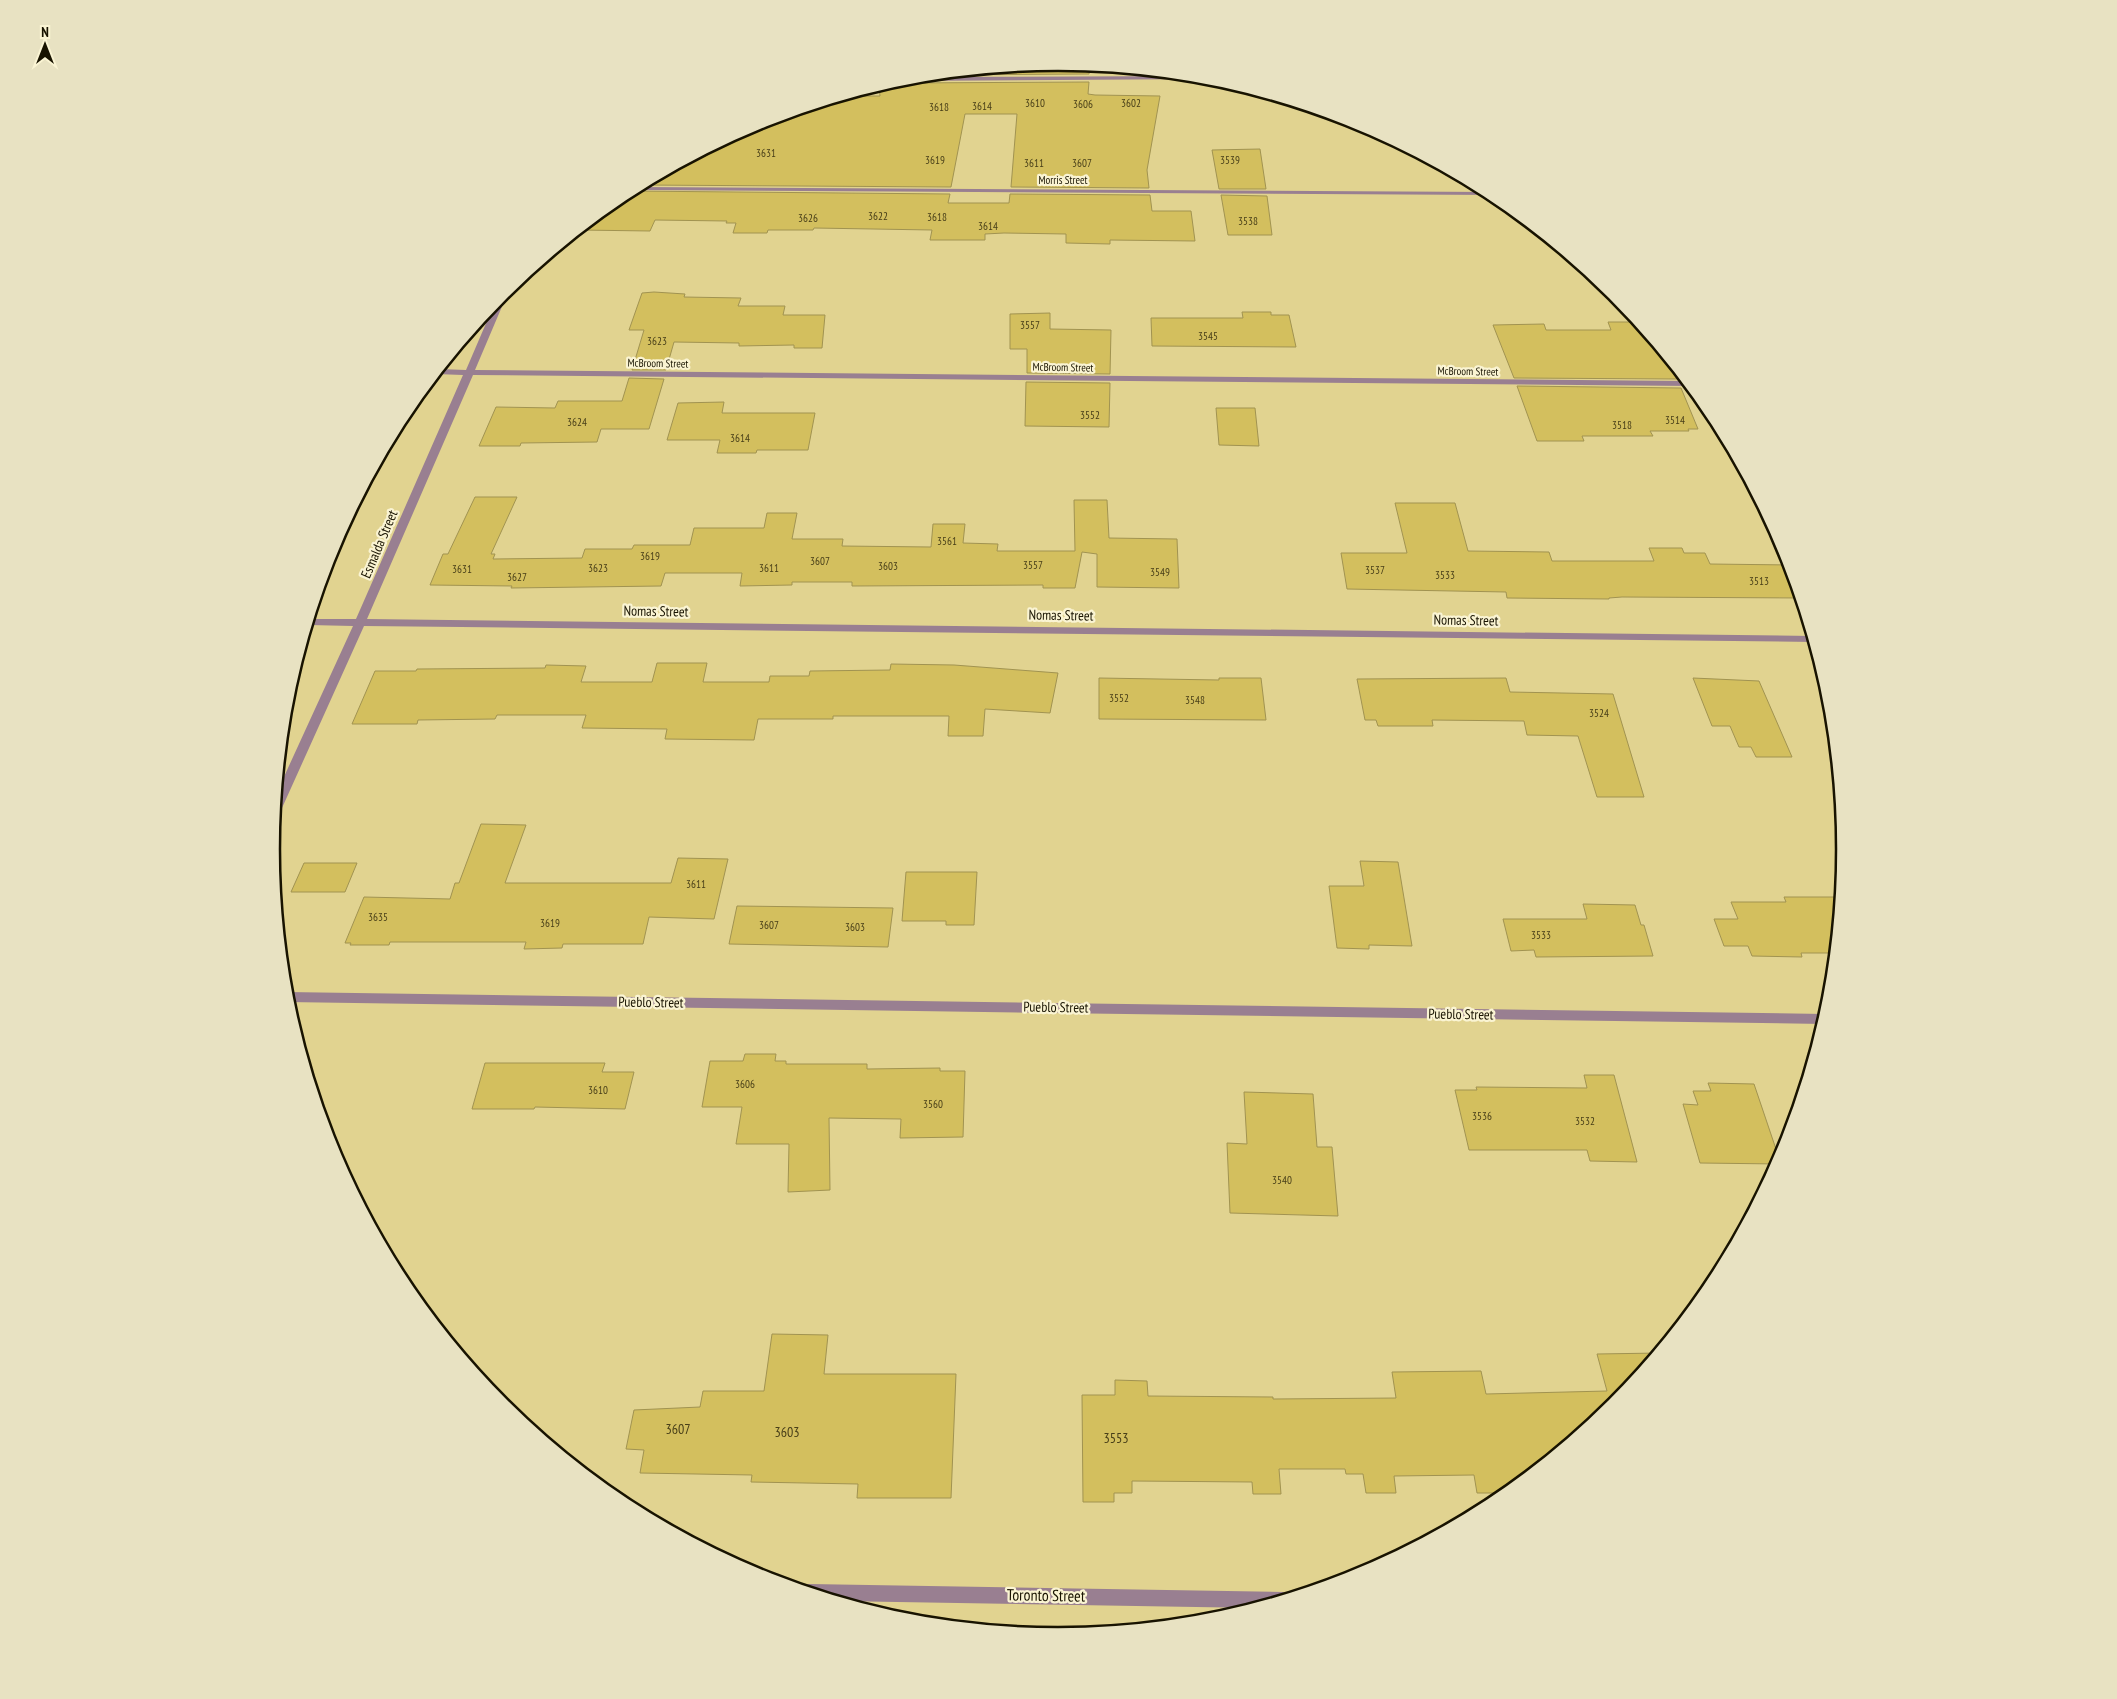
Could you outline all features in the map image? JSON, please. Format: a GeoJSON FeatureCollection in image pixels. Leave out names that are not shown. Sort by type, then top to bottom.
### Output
{"type":"FeatureCollection","features":[{"type":"Feature","properties":{"kind":"street"},"geometry":{"type":"LineString","coordinates":[[952,79],[1161,78]]}},
{"type":"Feature","properties":{"kind":"street","name":"Morris Street"},"geometry":{"type":"LineString","coordinates":[[647,189],[1477,194]]}},
{"type":"Feature","properties":{"kind":"street","name":"Esmalda Street"},"geometry":{"type":"LineString","coordinates":[[283,794],[360,623],[495,313]]}},
{"type":"Feature","properties":{"kind":"street","name":"McBroom Street"},"geometry":{"type":"LineString","coordinates":[[444,372],[1682,384]]}},
{"type":"Feature","properties":{"kind":"street","name":"Nomas Street"},"geometry":{"type":"LineString","coordinates":[[315,622],[1807,638]]}},
{"type":"Feature","properties":{"kind":"street","name":"Pueblo Street"},"geometry":{"type":"LineString","coordinates":[[294,997],[1818,1019]]}},
{"type":"Feature","properties":{"kind":"street","name":"Toronto Street"},"geometry":{"type":"LineString","coordinates":[[829,1592],[1264,1600]]}},
{"type":"Feature","properties":{"kind":"building"},"geometry":{"type":"Polygon","coordinates":[[[1058,71],[1089,72],[1089,74],[992,75],[1058,71]]]}},
{"type":"Feature","properties":{"kind":"building"},"geometry":{"type":"Polygon","coordinates":[[[1089,82],[1088,94],[1160,96],[1147,170],[1149,188],[1011,187],[1017,114],[965,114],[951,187],[654,185],[714,152],[761,130],[857,98],[880,96],[880,93],[927,83],[1089,82]]]}},
{"type":"Feature","properties":{"kind":"building"},"geometry":{"type":"Polygon","coordinates":[[[1260,149],[1266,189],[1219,189],[1212,150],[1260,149]]]}},
{"type":"Feature","properties":{"kind":"building"},"geometry":{"type":"Polygon","coordinates":[[[644,191],[950,194],[948,203],[1009,203],[1010,194],[1150,195],[1152,211],[1191,211],[1195,241],[1110,240],[1110,244],[1066,243],[1066,234],[1004,233],[985,234],[985,240],[930,240],[932,230],[814,228],[813,230],[768,230],[767,233],[733,233],[736,223],[726,223],[727,221],[655,220],[650,231],[588,230],[644,191]]]}},
{"type":"Feature","properties":{"kind":"building"},"geometry":{"type":"Polygon","coordinates":[[[1221,195],[1267,196],[1272,235],[1228,235],[1221,195]]]}},
{"type":"Feature","properties":{"kind":"building"},"geometry":{"type":"Polygon","coordinates":[[[642,293],[685,294],[684,297],[741,298],[738,306],[785,306],[783,315],[825,315],[822,348],[794,348],[794,345],[739,346],[739,343],[674,342],[666,370],[632,370],[644,330],[629,330],[642,293]]]}},
{"type":"Feature","properties":{"kind":"building"},"geometry":{"type":"Polygon","coordinates":[[[1242,312],[1271,312],[1271,315],[1289,315],[1296,347],[1152,346],[1151,318],[1243,318],[1242,312]]]}},
{"type":"Feature","properties":{"kind":"building"},"geometry":{"type":"Polygon","coordinates":[[[1050,313],[1050,329],[1111,330],[1110,374],[1027,373],[1027,349],[1010,349],[1010,314],[1050,313]]]}},
{"type":"Feature","properties":{"kind":"building"},"geometry":{"type":"Polygon","coordinates":[[[1608,322],[1631,322],[1677,379],[1514,378],[1493,325],[1544,324],[1546,330],[1611,330],[1608,322]]]}},
{"type":"Feature","properties":{"kind":"building"},"geometry":{"type":"Polygon","coordinates":[[[629,378],[664,379],[649,429],[601,429],[597,442],[521,443],[520,446],[479,446],[496,407],[555,408],[558,401],[622,401],[629,378]]]}},
{"type":"Feature","properties":{"kind":"building"},"geometry":{"type":"Polygon","coordinates":[[[1026,382],[1110,383],[1109,427],[1025,426],[1026,382]]]}},
{"type":"Feature","properties":{"kind":"building"},"geometry":{"type":"Polygon","coordinates":[[[1517,386],[1681,388],[1698,429],[1688,429],[1689,431],[1650,431],[1653,436],[1582,436],[1584,441],[1537,441],[1517,386]]]}},
{"type":"Feature","properties":{"kind":"building"},"geometry":{"type":"Polygon","coordinates":[[[724,402],[722,413],[815,413],[808,450],[757,450],[756,453],[717,453],[720,440],[667,440],[678,403],[724,402]]]}},
{"type":"Feature","properties":{"kind":"building"},"geometry":{"type":"Polygon","coordinates":[[[1216,408],[1255,408],[1259,446],[1219,445],[1216,408]]]}},
{"type":"Feature","properties":{"kind":"building"},"geometry":{"type":"Polygon","coordinates":[[[475,497],[517,497],[491,554],[495,554],[493,559],[582,558],[585,549],[632,549],[634,545],[690,545],[694,528],[764,528],[767,513],[797,513],[792,539],[843,539],[842,546],[931,547],[933,524],[965,524],[963,543],[998,544],[997,551],[1075,551],[1074,500],[1107,500],[1109,538],[1177,539],[1179,588],[1097,587],[1097,554],[1082,552],[1075,588],[1043,588],[1043,585],[852,586],[852,582],[792,582],[792,585],[740,586],[742,573],[665,573],[661,586],[511,588],[512,586],[430,585],[443,554],[448,554],[475,497]]]}},
{"type":"Feature","properties":{"kind":"building"},"geometry":{"type":"Polygon","coordinates":[[[1395,503],[1455,503],[1468,551],[1549,552],[1552,561],[1654,561],[1649,548],[1682,548],[1684,553],[1705,553],[1710,564],[1783,565],[1795,598],[1507,598],[1506,592],[1347,589],[1341,553],[1407,553],[1395,503]]]}},
{"type":"Feature","properties":{"kind":"building"},"geometry":{"type":"Polygon","coordinates":[[[657,663],[707,663],[703,682],[769,682],[770,676],[809,676],[810,671],[890,670],[891,664],[954,665],[1058,673],[1050,713],[985,709],[983,736],[948,736],[949,716],[833,716],[833,719],[758,719],[754,740],[665,739],[667,729],[582,728],[586,715],[497,715],[495,719],[418,720],[417,724],[352,724],[375,671],[545,668],[546,665],[586,666],[581,682],[652,682],[657,663]]]}},
{"type":"Feature","properties":{"kind":"building"},"geometry":{"type":"Polygon","coordinates":[[[1099,678],[1219,680],[1219,678],[1261,678],[1266,720],[1099,719],[1099,678]]]}},
{"type":"Feature","properties":{"kind":"building"},"geometry":{"type":"Polygon","coordinates":[[[1506,678],[1510,692],[1613,694],[1644,797],[1597,797],[1578,736],[1527,735],[1524,721],[1432,720],[1433,726],[1378,726],[1376,720],[1365,720],[1357,679],[1506,678]]]}},
{"type":"Feature","properties":{"kind":"building"},"geometry":{"type":"Polygon","coordinates":[[[1693,678],[1759,681],[1792,757],[1756,757],[1751,747],[1739,747],[1730,726],[1712,726],[1693,678]]]}},
{"type":"Feature","properties":{"kind":"building"},"geometry":{"type":"Polygon","coordinates":[[[481,824],[526,825],[505,883],[671,883],[678,858],[728,859],[714,919],[649,917],[643,944],[563,944],[562,948],[524,949],[526,942],[390,942],[389,945],[350,945],[351,943],[345,943],[364,897],[450,899],[455,883],[459,883],[481,824]]]}},
{"type":"Feature","properties":{"kind":"building"},"geometry":{"type":"Polygon","coordinates":[[[1360,861],[1398,862],[1412,946],[1369,945],[1369,949],[1337,948],[1329,886],[1364,886],[1360,861]]]}},
{"type":"Feature","properties":{"kind":"building"},"geometry":{"type":"Polygon","coordinates":[[[304,863],[357,863],[345,892],[291,892],[304,863]]]}},
{"type":"Feature","properties":{"kind":"building"},"geometry":{"type":"Polygon","coordinates":[[[906,872],[977,872],[974,925],[946,925],[946,921],[902,921],[906,872]]]}},
{"type":"Feature","properties":{"kind":"building"},"geometry":{"type":"Polygon","coordinates":[[[1784,897],[1835,897],[1830,953],[1801,953],[1802,957],[1752,956],[1748,946],[1724,946],[1714,919],[1738,919],[1731,902],[1786,902],[1784,897]]]}},
{"type":"Feature","properties":{"kind":"building"},"geometry":{"type":"Polygon","coordinates":[[[1583,904],[1635,905],[1641,925],[1644,925],[1653,956],[1536,957],[1534,950],[1511,951],[1503,919],[1587,919],[1583,904]]]}},
{"type":"Feature","properties":{"kind":"building"},"geometry":{"type":"Polygon","coordinates":[[[737,906],[893,908],[888,947],[729,944],[737,906]]]}},
{"type":"Feature","properties":{"kind":"building"},"geometry":{"type":"Polygon","coordinates":[[[745,1054],[776,1054],[775,1061],[786,1061],[786,1064],[867,1064],[867,1069],[940,1068],[940,1071],[965,1071],[963,1137],[900,1138],[901,1119],[829,1118],[830,1190],[788,1192],[789,1144],[736,1144],[742,1107],[702,1107],[710,1061],[743,1061],[745,1054]]]}},
{"type":"Feature","properties":{"kind":"building"},"geometry":{"type":"Polygon","coordinates":[[[485,1063],[605,1063],[602,1072],[634,1072],[625,1109],[535,1107],[534,1109],[472,1109],[485,1063]]]}},
{"type":"Feature","properties":{"kind":"building"},"geometry":{"type":"Polygon","coordinates":[[[1584,1075],[1614,1075],[1637,1162],[1590,1161],[1587,1150],[1469,1150],[1455,1090],[1477,1090],[1476,1087],[1587,1088],[1584,1075]]]}},
{"type":"Feature","properties":{"kind":"building"},"geometry":{"type":"Polygon","coordinates":[[[1708,1083],[1754,1084],[1776,1150],[1770,1164],[1700,1163],[1683,1104],[1698,1105],[1693,1091],[1711,1091],[1708,1083]]]}},
{"type":"Feature","properties":{"kind":"building"},"geometry":{"type":"Polygon","coordinates":[[[1244,1092],[1313,1094],[1317,1147],[1332,1147],[1338,1216],[1230,1213],[1227,1143],[1247,1144],[1244,1092]]]}},
{"type":"Feature","properties":{"kind":"building"},"geometry":{"type":"Polygon","coordinates":[[[772,1334],[828,1335],[824,1374],[956,1374],[951,1498],[857,1498],[858,1484],[751,1482],[752,1475],[640,1473],[644,1450],[626,1449],[634,1410],[700,1407],[703,1391],[764,1391],[772,1334]]]}},
{"type":"Feature","properties":{"kind":"building"},"geometry":{"type":"Polygon","coordinates":[[[1652,1353],[1609,1400],[1572,1435],[1496,1493],[1477,1493],[1474,1475],[1394,1476],[1396,1493],[1366,1493],[1363,1474],[1346,1474],[1345,1469],[1279,1469],[1281,1494],[1253,1494],[1252,1482],[1132,1481],[1132,1493],[1114,1493],[1114,1502],[1083,1502],[1082,1395],[1115,1395],[1115,1380],[1147,1381],[1148,1396],[1273,1397],[1273,1399],[1396,1398],[1392,1372],[1481,1371],[1486,1394],[1607,1391],[1597,1354],[1652,1353]]]}}]}
